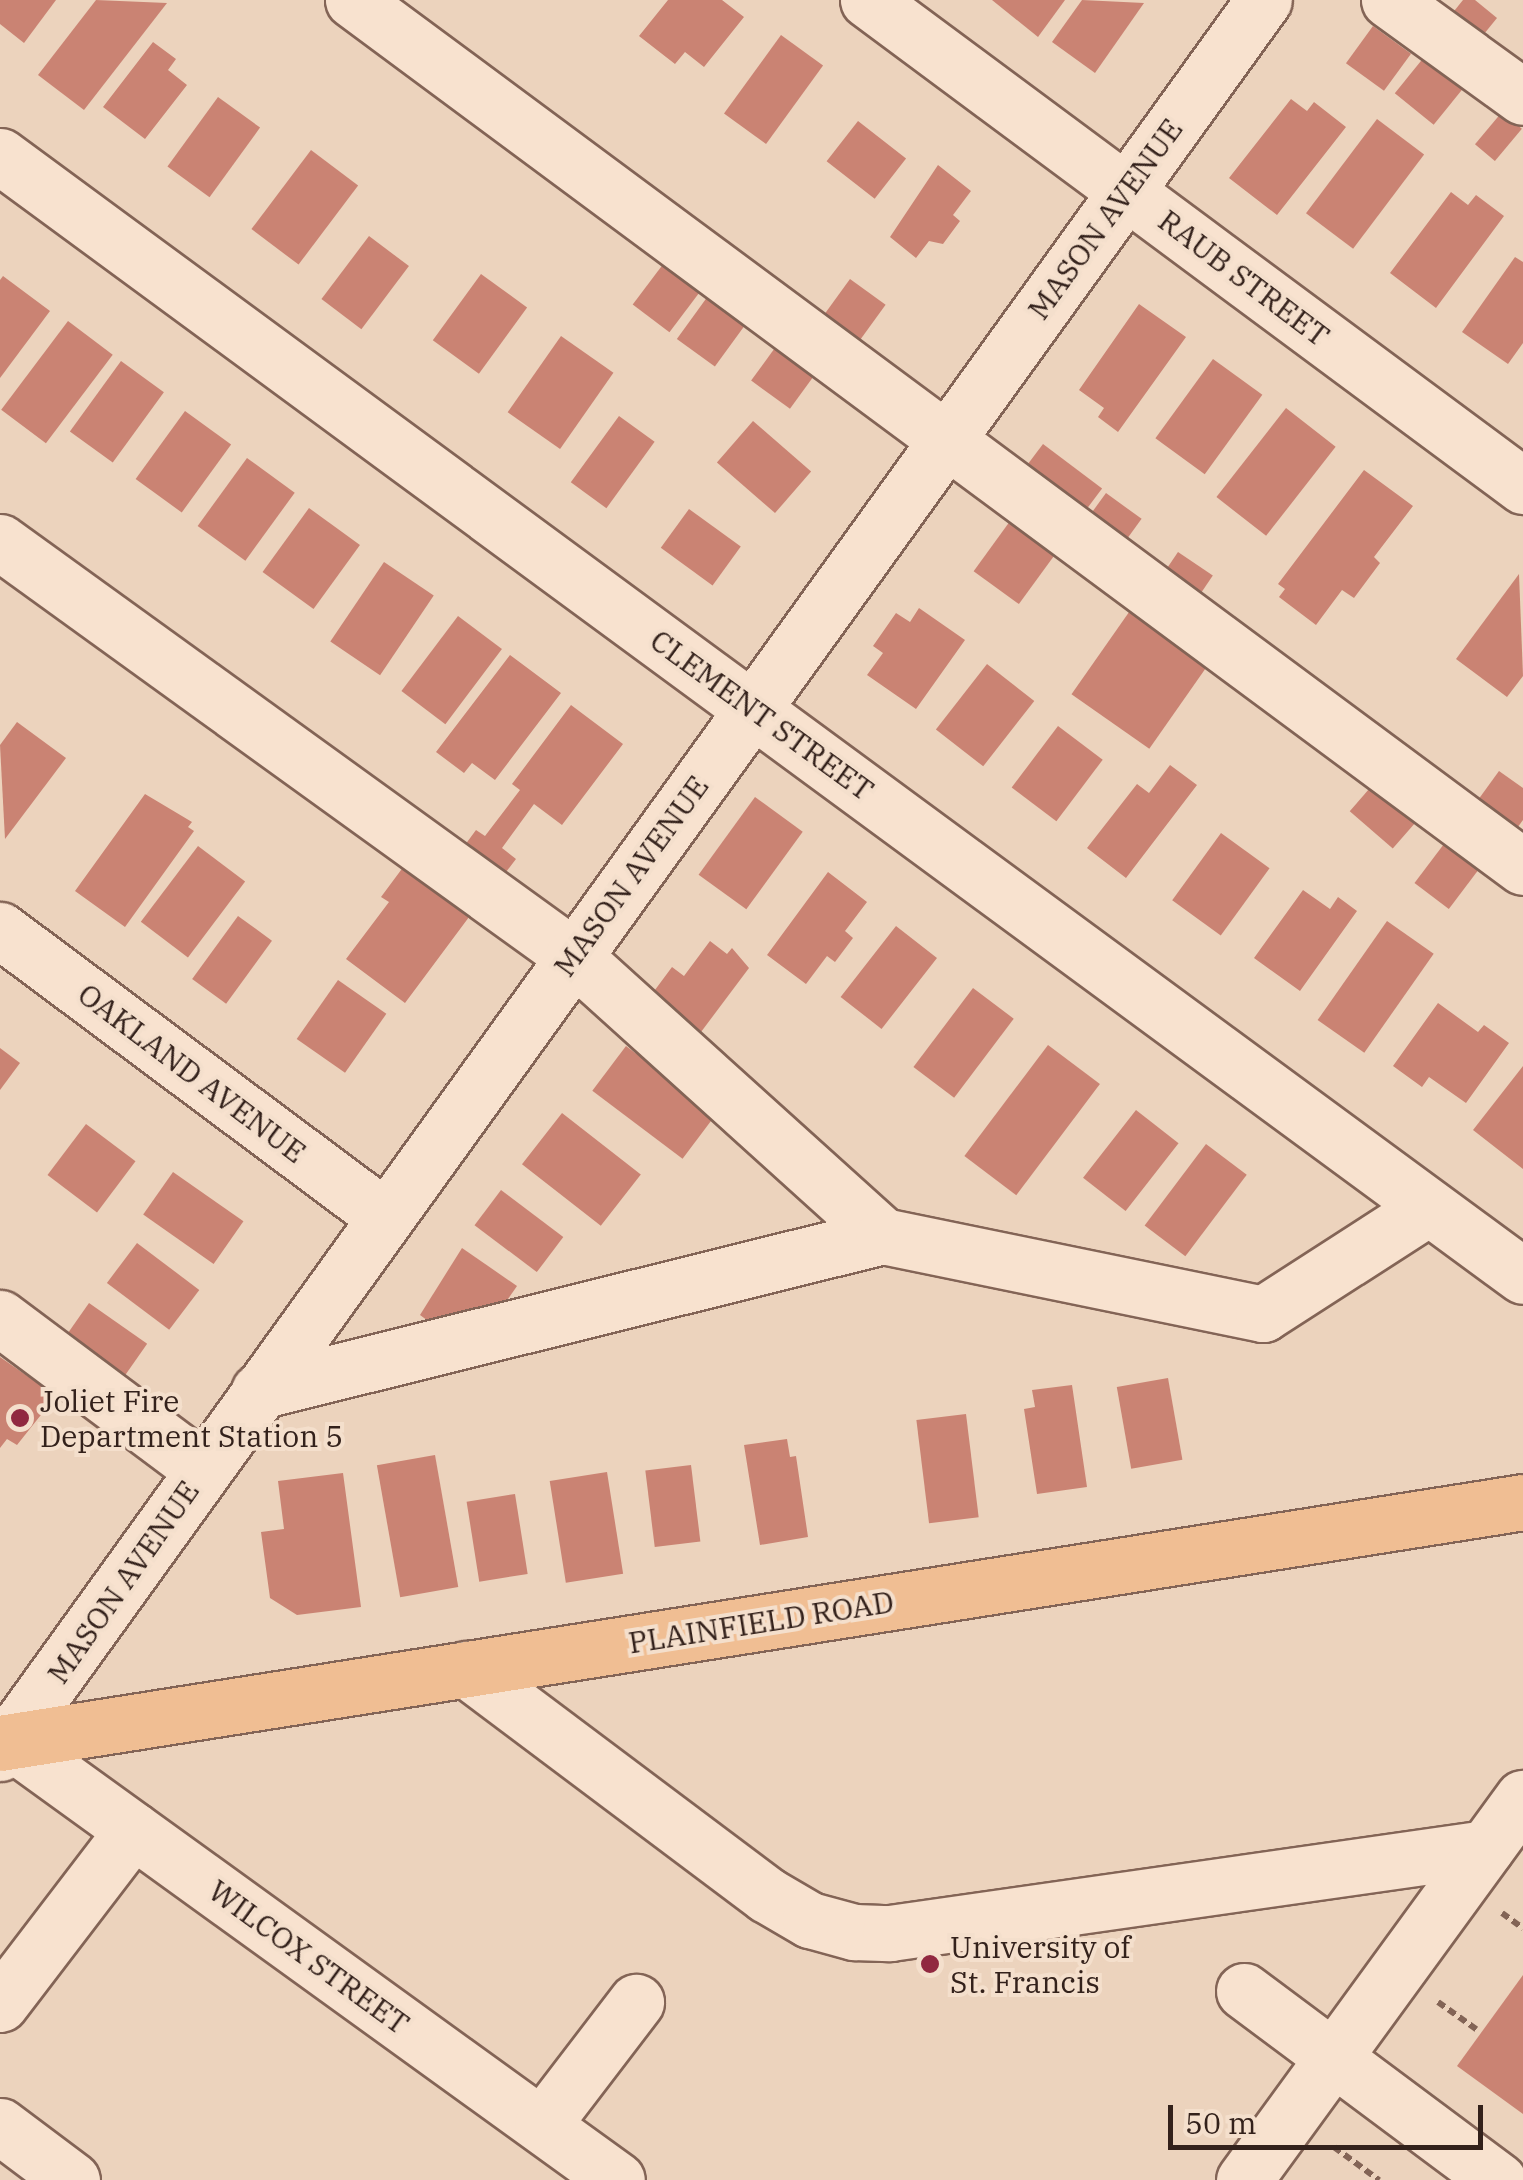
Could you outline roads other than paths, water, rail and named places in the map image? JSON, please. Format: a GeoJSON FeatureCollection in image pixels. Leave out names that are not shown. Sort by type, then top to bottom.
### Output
{"type":"FeatureCollection","features":[{"type":"Feature","properties":{"kind":"main road","name":"PLAINFIELD ROAD"},"geometry":{"type":"LineString","coordinates":[[2,1743],[1523,1502]]}},
{"type":"Feature","properties":{"kind":"street"},"geometry":{"type":"LineString","coordinates":[[353,0],[1523,867]]}},
{"type":"Feature","properties":{"kind":"street","name":"RAUB STREET"},"geometry":{"type":"LineString","coordinates":[[868,0],[1523,486]]}},
{"type":"Feature","properties":{"kind":"street","name":"MASON AVENUE"},"geometry":{"type":"LineString","coordinates":[[2,1743],[1264,0]]}},
{"type":"Feature","properties":{"kind":"street"},"geometry":{"type":"LineString","coordinates":[[1389,0],[1523,97]]}},
{"type":"Feature","properties":{"kind":"street","name":"CLEMENT STREET"},"geometry":{"type":"LineString","coordinates":[[0,156],[1523,1276]]}},
{"type":"Feature","properties":{"kind":"street"},"geometry":{"type":"LineString","coordinates":[[0,542],[572,956],[884,1236]]}},
{"type":"Feature","properties":{"kind":"street","name":"OAKLAND AVENUE"},"geometry":{"type":"LineString","coordinates":[[0,930],[384,1216]]}},
{"type":"Feature","properties":{"kind":"street"},"geometry":{"type":"LineString","coordinates":[[259,1391],[884,1236],[1263,1314],[1429,1207]]}},
{"type":"Feature","properties":{"kind":"street"},"geometry":{"type":"LineString","coordinates":[[0,1318],[203,1470]]}},
{"type":"Feature","properties":{"kind":"street"},"geometry":{"type":"LineString","coordinates":[[466,1669],[767,1896],[810,1920],[854,1932],[890,1933],[1486,1848]]}},
{"type":"Feature","properties":{"kind":"street","name":"WILCOX STREET"},"geometry":{"type":"LineString","coordinates":[[2,1743],[133,1830],[617,2180]]}},
{"type":"Feature","properties":{"kind":"street"},"geometry":{"type":"LineString","coordinates":[[1244,2180],[1523,1798]]}},
{"type":"Feature","properties":{"kind":"street"},"geometry":{"type":"LineString","coordinates":[[0,2004],[133,1830]]}},
{"type":"Feature","properties":{"kind":"street"},"geometry":{"type":"LineString","coordinates":[[1244,1992],[1498,2180]]}},
{"type":"Feature","properties":{"kind":"street"},"geometry":{"type":"LineString","coordinates":[[542,2125],[636,2002]]}},
{"type":"Feature","properties":{"kind":"street"},"geometry":{"type":"LineString","coordinates":[[0,2126],[72,2180]]}},
{"type":"Feature","properties":{"kind":"place","name":"Joliet Fire Department Station 5"},"geometry":{"type":"Point","coordinates":[20,1418]}},
{"type":"Feature","properties":{"kind":"place","name":"University of St. Francis"},"geometry":{"type":"Point","coordinates":[930,1964]}}]}
